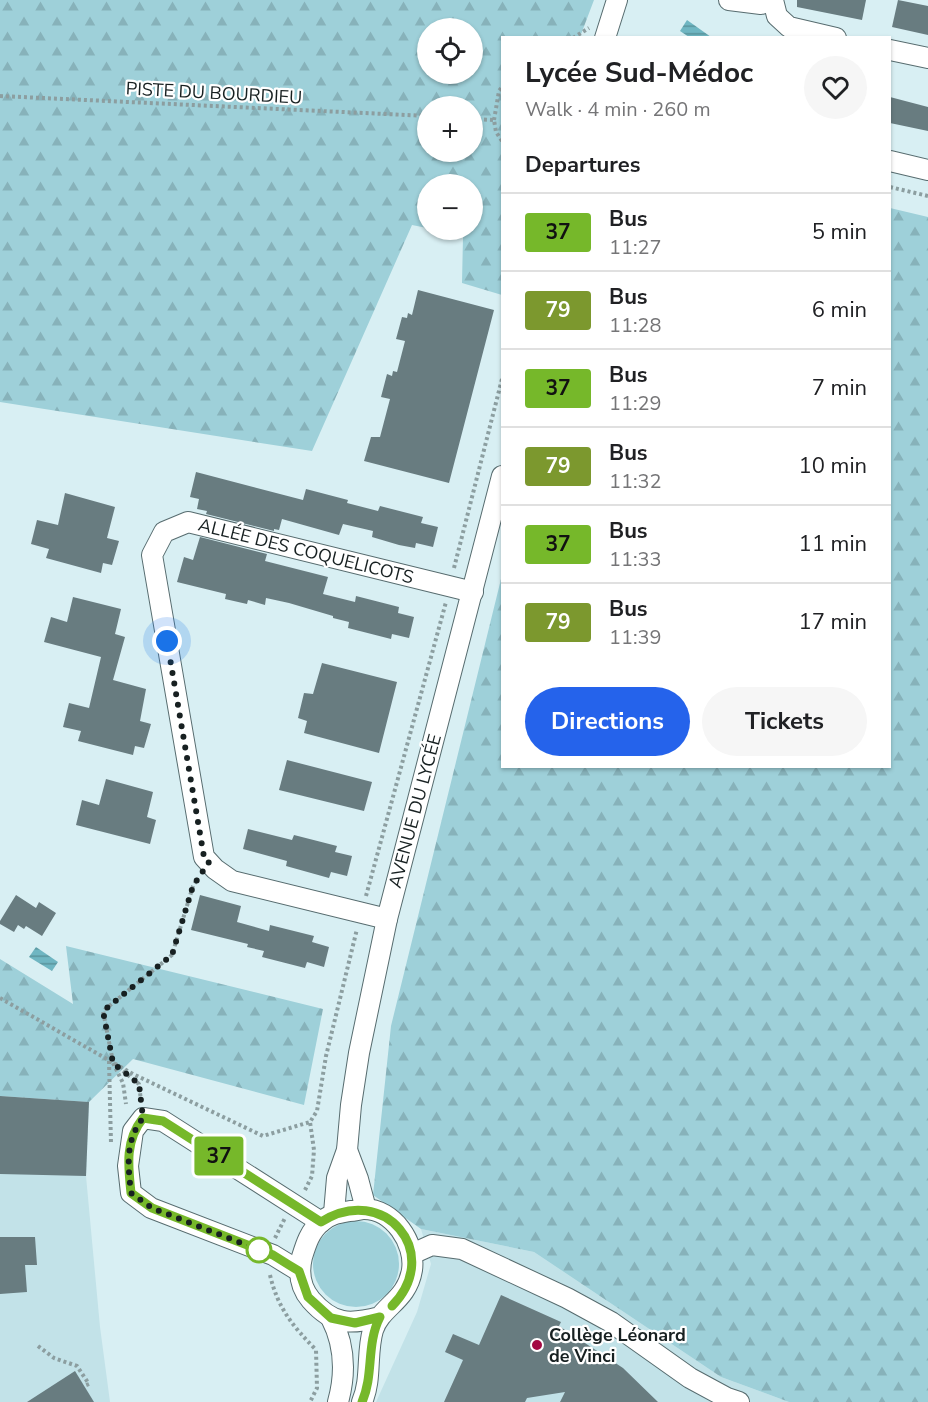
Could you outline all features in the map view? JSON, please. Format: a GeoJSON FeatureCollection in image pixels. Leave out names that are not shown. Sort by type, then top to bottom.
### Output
{"type":"FeatureCollection","features":[{"type":"Feature","properties":{"kind":"street"},"geometry":{"type":"LineString","coordinates":[[606,36],[617,0]]}},
{"type":"Feature","properties":{"kind":"street"},"geometry":{"type":"LineString","coordinates":[[729,0],[760,4],[773,0],[777,16],[789,27],[827,36]]}},
{"type":"Feature","properties":{"kind":"street"},"geometry":{"type":"LineString","coordinates":[[891,50],[928,58]]}},
{"type":"Feature","properties":{"kind":"street"},"geometry":{"type":"LineString","coordinates":[[891,161],[928,170]]}},
{"type":"Feature","properties":{"kind":"street","name":"AVENUE DU LYCÉE"},"geometry":{"type":"LineString","coordinates":[[328,1218],[337,1178],[347,1150],[359,1053],[387,919],[501,480]]}},
{"type":"Feature","properties":{"kind":"street","name":"ALLÉE DES COQUELICOTS"},"geometry":{"type":"LineString","coordinates":[[209,862],[204,857],[152,555],[164,532],[188,522],[473,592]]}},
{"type":"Feature","properties":{"kind":"street"},"geometry":{"type":"LineString","coordinates":[[209,862],[232,881],[387,919]]}},
{"type":"Feature","properties":{"kind":"street"},"geometry":{"type":"LineString","coordinates":[[299,1271],[273,1255],[152,1208],[131,1193],[128,1166],[133,1131],[143,1118],[163,1121],[328,1218]]}},
{"type":"Feature","properties":{"kind":"street","name":"AVENUE DU LYCÉE"},"geometry":{"type":"LineString","coordinates":[[347,1150],[366,1209]]}},
{"type":"Feature","properties":{"kind":"street"},"geometry":{"type":"LineString","coordinates":[[338,1402],[344,1361],[338,1331],[331,1318],[308,1297],[299,1271],[306,1243],[328,1218],[366,1209],[382,1214],[396,1224],[406,1238],[412,1254],[412,1268],[409,1282],[402,1296],[380,1317],[374,1330],[368,1382],[362,1402]]}},
{"type":"Feature","properties":{"kind":"street"},"geometry":{"type":"LineString","coordinates":[[412,1254],[432,1245],[462,1249],[567,1298],[611,1322],[690,1378],[739,1402]]}},
{"type":"Feature","properties":{"kind":"street"},"geometry":{"type":"LineString","coordinates":[[331,1318],[355,1323],[380,1317]]}},
{"type":"Feature","properties":{"kind":"path"},"geometry":{"type":"LineString","coordinates":[[501,88],[494,120],[496,132],[501,140]]}},
{"type":"Feature","properties":{"kind":"path","name":"PISTE DU BOURDIEU"},"geometry":{"type":"LineString","coordinates":[[0,96],[417,115]]}},
{"type":"Feature","properties":{"kind":"path"},"geometry":{"type":"LineString","coordinates":[[483,120],[494,120]]}},
{"type":"Feature","properties":{"kind":"path"},"geometry":{"type":"LineString","coordinates":[[891,187],[928,196]]}},
{"type":"Feature","properties":{"kind":"path"},"geometry":{"type":"LineString","coordinates":[[0,998],[133,1074],[263,1136],[310,1122],[316,1112],[326,1056],[361,914],[450,586],[501,382]]}},
{"type":"Feature","properties":{"kind":"path"},"geometry":{"type":"LineString","coordinates":[[111,1151],[111,1062],[103,1011],[172,955],[193,886],[209,862]]}},
{"type":"Feature","properties":{"kind":"path"},"geometry":{"type":"LineString","coordinates":[[111,1062],[123,1083],[126,1104]]}},
{"type":"Feature","properties":{"kind":"path"},"geometry":{"type":"LineString","coordinates":[[111,1062],[139,1084],[143,1118]]}},
{"type":"Feature","properties":{"kind":"path"},"geometry":{"type":"LineString","coordinates":[[38,1346],[54,1358],[77,1366],[89,1384],[84,1386]]}},
{"type":"Feature","properties":{"kind":"shaded area"},"geometry":{"type":"Polygon","coordinates":[[[687,20],[710,36],[688,36],[680,31],[687,20]]]}},
{"type":"Feature","properties":{"kind":"shaded area"},"geometry":{"type":"Polygon","coordinates":[[[36,947],[58,962],[52,971],[29,957],[36,947]]]}},
{"type":"Feature","properties":{"kind":"shaded area"},"geometry":{"type":"Polygon","coordinates":[[[0,1096],[89,1102],[86,1176],[100,1327],[110,1402],[0,1402],[0,1096]]]}},
{"type":"Feature","properties":{"kind":"shaded area","name":"Collège Léonard de Vinci"},"geometry":{"type":"Polygon","coordinates":[[[421,1229],[534,1252],[721,1377],[789,1402],[376,1402],[417,1312],[431,1264],[421,1229]]]}},
{"type":"Feature","properties":{"kind":"green space"},"geometry":{"type":"Polygon","coordinates":[[[0,0],[594,0],[580,36],[501,36],[501,295],[462,283],[463,240],[483,240],[483,174],[417,174],[417,226],[412,225],[312,451],[0,402],[0,0]]]}},
{"type":"Feature","properties":{"kind":"green space"},"geometry":{"type":"Polygon","coordinates":[[[891,208],[928,217],[928,1402],[789,1402],[721,1377],[534,1252],[421,1229],[373,1195],[391,1026],[501,579],[501,768],[891,768],[891,208]]]}},
{"type":"Feature","properties":{"kind":"green space"},"geometry":{"type":"Polygon","coordinates":[[[66,946],[323,1009],[304,1105],[133,1059],[89,1102],[0,1096],[0,959],[73,1004],[66,946]]]}},
{"type":"Feature","properties":{"kind":"green space"},"geometry":{"type":"Polygon","coordinates":[[[356,1221],[380,1228],[392,1240],[399,1264],[392,1288],[380,1300],[356,1307],[332,1300],[320,1288],[313,1264],[320,1240],[332,1228],[356,1221]]]}},
{"type":"Feature","properties":{"kind":"building"},"geometry":{"type":"Polygon","coordinates":[[[797,0],[866,0],[862,20],[797,7],[797,0]]]}},
{"type":"Feature","properties":{"kind":"building"},"geometry":{"type":"Polygon","coordinates":[[[898,0],[928,6],[928,35],[892,27],[898,0]]]}},
{"type":"Feature","properties":{"kind":"building"},"geometry":{"type":"Polygon","coordinates":[[[891,97],[928,107],[928,131],[891,123],[891,97]]]}},
{"type":"Feature","properties":{"kind":"building"},"geometry":{"type":"Polygon","coordinates":[[[418,290],[494,310],[449,483],[364,461],[371,437],[380,437],[390,399],[381,397],[387,374],[392,376],[393,371],[397,372],[405,341],[396,339],[402,317],[407,318],[408,313],[412,315],[418,290]]]}},
{"type":"Feature","properties":{"kind":"building"},"geometry":{"type":"Polygon","coordinates":[[[196,472],[303,500],[306,489],[378,511],[380,506],[423,517],[421,523],[438,527],[433,547],[416,543],[415,548],[399,545],[372,537],[373,531],[343,524],[339,535],[282,519],[279,530],[274,529],[274,531],[206,514],[207,511],[197,509],[199,499],[190,497],[196,472]]]}},
{"type":"Feature","properties":{"kind":"building"},"geometry":{"type":"Polygon","coordinates":[[[65,493],[115,507],[107,538],[119,541],[112,565],[103,563],[101,573],[46,558],[49,549],[31,544],[37,520],[58,525],[65,493]]]}},
{"type":"Feature","properties":{"kind":"building"},"geometry":{"type":"Polygon","coordinates":[[[200,537],[267,554],[265,561],[328,577],[323,594],[355,602],[356,596],[399,607],[398,613],[414,617],[409,638],[392,634],[391,639],[348,628],[349,622],[289,603],[266,598],[265,605],[248,600],[247,604],[225,599],[226,594],[177,582],[184,557],[193,560],[200,537]]]}},
{"type":"Feature","properties":{"kind":"building"},"geometry":{"type":"Polygon","coordinates":[[[73,597],[121,609],[115,634],[125,637],[113,680],[146,689],[140,721],[151,724],[144,748],[135,746],[133,755],[78,741],[81,731],[63,727],[69,703],[89,708],[101,657],[44,642],[51,617],[67,622],[73,597]]]}},
{"type":"Feature","properties":{"kind":"building"},"geometry":{"type":"Polygon","coordinates":[[[322,663],[397,682],[379,753],[304,733],[307,721],[298,718],[304,693],[313,694],[322,663]]]}},
{"type":"Feature","properties":{"kind":"building"},"geometry":{"type":"Polygon","coordinates":[[[287,760],[372,782],[364,811],[279,790],[287,760]]]}},
{"type":"Feature","properties":{"kind":"building"},"geometry":{"type":"Polygon","coordinates":[[[106,779],[153,792],[147,817],[156,820],[150,844],[76,825],[82,800],[99,805],[106,779]]]}},
{"type":"Feature","properties":{"kind":"building"},"geometry":{"type":"Polygon","coordinates":[[[248,829],[292,840],[294,835],[337,846],[335,852],[352,856],[347,876],[331,872],[329,878],[286,866],[287,861],[243,849],[248,829]]]}},
{"type":"Feature","properties":{"kind":"building"},"geometry":{"type":"Polygon","coordinates":[[[16,895],[36,908],[39,902],[56,913],[42,936],[26,926],[24,929],[18,925],[14,932],[0,924],[16,895]]]}},
{"type":"Feature","properties":{"kind":"building"},"geometry":{"type":"Polygon","coordinates":[[[200,895],[241,906],[237,922],[269,931],[270,925],[314,936],[312,942],[329,947],[324,967],[307,962],[305,968],[262,957],[264,951],[247,947],[248,944],[191,930],[200,895]]]}},
{"type":"Feature","properties":{"kind":"building"},"geometry":{"type":"Polygon","coordinates":[[[0,1096],[89,1102],[86,1176],[0,1174],[0,1096]]]}},
{"type":"Feature","properties":{"kind":"building"},"geometry":{"type":"Polygon","coordinates":[[[0,1237],[35,1237],[37,1265],[25,1265],[27,1292],[0,1294],[0,1237]]]}},
{"type":"Feature","properties":{"kind":"building","name":"Collège Léonard de Vinci"},"geometry":{"type":"Polygon","coordinates":[[[501,1295],[561,1322],[559,1326],[623,1368],[658,1402],[560,1402],[565,1392],[527,1398],[525,1402],[444,1402],[463,1360],[445,1352],[453,1334],[479,1345],[501,1295]]]}},
{"type":"Feature","properties":{"kind":"building"},"geometry":{"type":"Polygon","coordinates":[[[75,1371],[94,1402],[27,1402],[75,1371]]]}},
{"type":"Feature","properties":{"kind":"bus line","name":"37"},"geometry":{"type":"LineString","coordinates":[[362,1402],[368,1382],[371,1343],[380,1317],[355,1323],[331,1318],[308,1297],[299,1271],[273,1255],[152,1208],[131,1193],[128,1166],[133,1131],[143,1118],[163,1121],[321,1222],[334,1214],[366,1209],[382,1214],[396,1224],[406,1238],[412,1254],[409,1282],[402,1296],[392,1306]]}},
{"type":"Feature","properties":{"kind":"place","name":"Collège Léonard de Vinci"},"geometry":{"type":"Point","coordinates":[537,1345]}},
{"type":"Feature","properties":{"kind":"route"},"geometry":{"type":"LineString","coordinates":[[167,641],[204,857],[209,862],[193,886],[172,955],[103,1011],[113,1063],[139,1084],[143,1118],[133,1131],[128,1166],[131,1193],[152,1208],[259,1250]]}}]}
